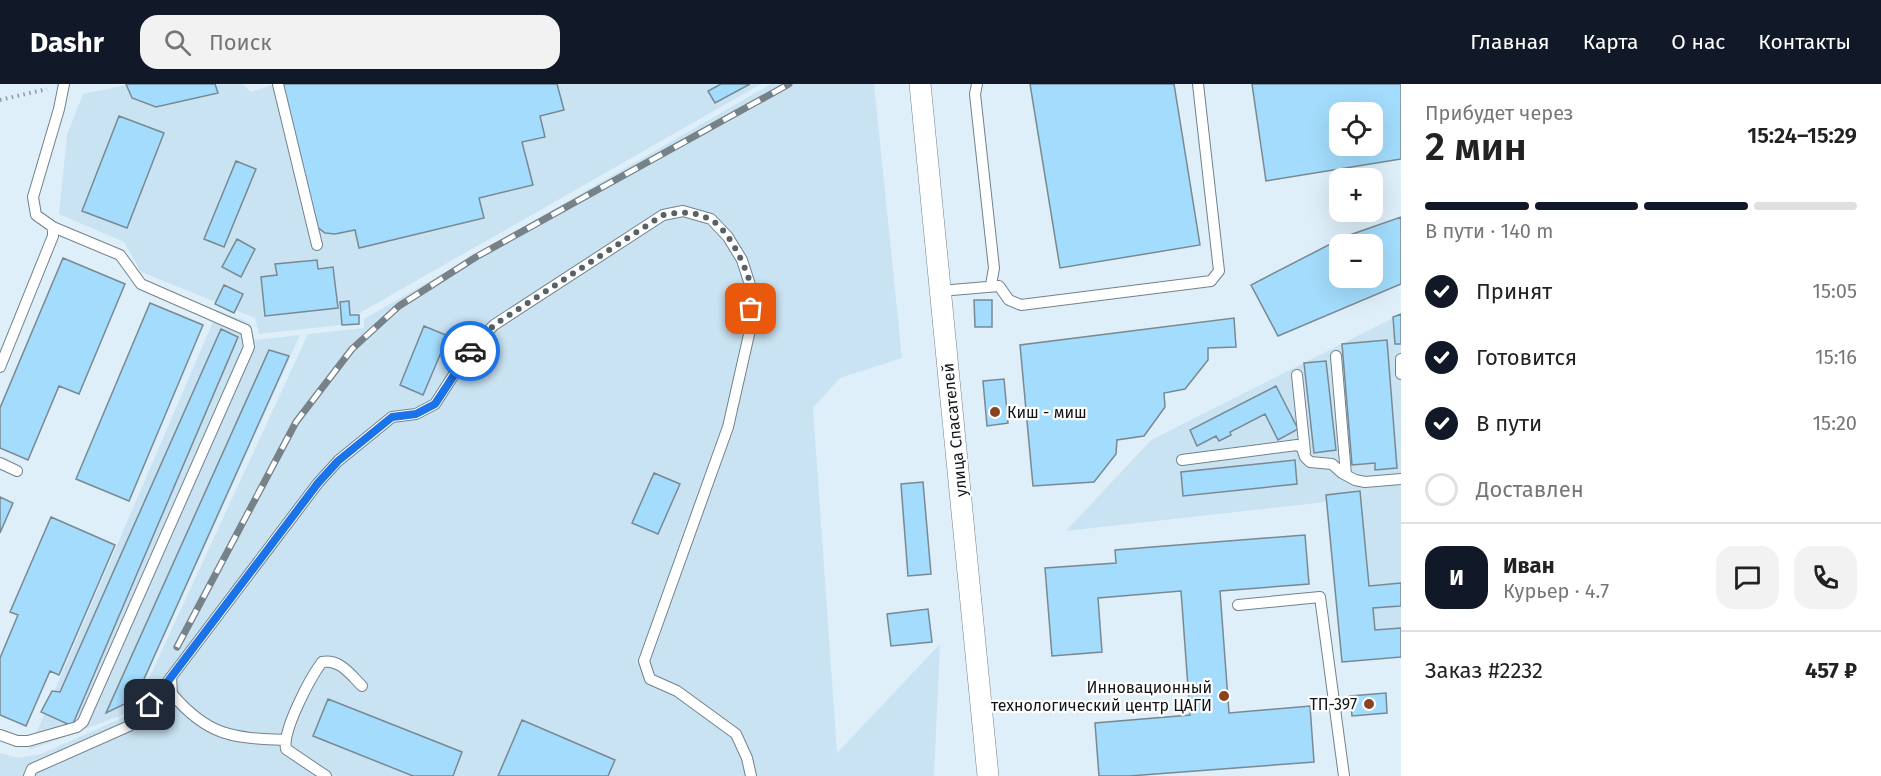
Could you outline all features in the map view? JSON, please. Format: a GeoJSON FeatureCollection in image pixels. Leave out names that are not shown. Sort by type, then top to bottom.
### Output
{"type":"FeatureCollection","features":[{"type":"Feature","properties":{"kind":"street","name":"улица Спасателей"},"geometry":{"type":"LineString","coordinates":[[920,84],[988,776]]}},
{"type":"Feature","properties":{"kind":"lane"},"geometry":{"type":"LineString","coordinates":[[278,84],[317,245]]}},
{"type":"Feature","properties":{"kind":"lane"},"geometry":{"type":"LineString","coordinates":[[977,84],[975,94],[994,268],[991,285]]}},
{"type":"Feature","properties":{"kind":"lane"},"geometry":{"type":"LineString","coordinates":[[940,291],[999,286],[1009,300],[1022,305],[1211,281],[1219,271],[1198,84]]}},
{"type":"Feature","properties":{"kind":"lane"},"geometry":{"type":"LineString","coordinates":[[0,735],[17,741],[28,741],[77,727],[83,722],[249,347],[246,330],[141,284],[120,255],[53,227],[36,215],[33,197],[64,85]]}},
{"type":"Feature","properties":{"kind":"lane"},"geometry":{"type":"LineString","coordinates":[[29,776],[32,769],[129,726],[150,705],[318,483],[338,461],[392,417],[416,414],[435,404],[471,348],[494,325],[663,215],[683,211],[711,219],[728,237],[742,260],[752,288],[750,330],[728,427],[644,662],[650,679],[677,691],[736,734],[747,758],[751,776]]}},
{"type":"Feature","properties":{"kind":"lane"},"geometry":{"type":"LineString","coordinates":[[0,367],[53,236],[53,227]]}},
{"type":"Feature","properties":{"kind":"lane"},"geometry":{"type":"LineString","coordinates":[[1336,356],[1346,475]]}},
{"type":"Feature","properties":{"kind":"lane"},"geometry":{"type":"LineString","coordinates":[[1401,359],[1401,374]]}},
{"type":"Feature","properties":{"kind":"lane"},"geometry":{"type":"LineString","coordinates":[[1297,375],[1305,457]]}},
{"type":"Feature","properties":{"kind":"lane"},"geometry":{"type":"LineString","coordinates":[[1182,460],[1297,445],[1302,448],[1305,457],[1310,462],[1332,464],[1355,480],[1365,482],[1401,479]]}},
{"type":"Feature","properties":{"kind":"lane"},"geometry":{"type":"LineString","coordinates":[[0,463],[17,471]]}},
{"type":"Feature","properties":{"kind":"lane"},"geometry":{"type":"LineString","coordinates":[[1238,605],[1320,597],[1344,776]]}},
{"type":"Feature","properties":{"kind":"lane"},"geometry":{"type":"LineString","coordinates":[[326,776],[286,749],[286,733],[308,685],[322,662],[340,664],[362,686]]}},
{"type":"Feature","properties":{"kind":"lane"},"geometry":{"type":"LineString","coordinates":[[171,677],[172,694],[200,722],[209,727],[238,738],[285,740]]}},
{"type":"Feature","properties":{"kind":"path"},"geometry":{"type":"LineString","coordinates":[[0,100],[64,85]]}},
{"type":"Feature","properties":{"kind":"shaded area"},"geometry":{"type":"Polygon","coordinates":[[[131,84],[243,84],[251,92],[275,84],[761,84],[358,314],[358,323],[259,334],[255,318],[141,272],[124,242],[59,214],[67,135],[83,94],[131,84]]]}},
{"type":"Feature","properties":{"kind":"shaded area"},"geometry":{"type":"Polygon","coordinates":[[[771,84],[874,84],[902,358],[840,378],[813,408],[837,753],[940,644],[934,776],[0,776],[0,753],[18,758],[41,754],[133,713],[308,334],[364,328],[364,319],[771,84]]]}},
{"type":"Feature","properties":{"kind":"shaded area"},"geometry":{"type":"Polygon","coordinates":[[[218,310],[250,323],[255,340],[300,335],[130,712],[29,750],[218,310]]]}},
{"type":"Feature","properties":{"kind":"shaded area"},"geometry":{"type":"Polygon","coordinates":[[[1401,314],[1401,657],[1342,662],[1327,502],[1066,531],[1151,440],[1401,314]]]}},
{"type":"Feature","properties":{"kind":"building"},"geometry":{"type":"Polygon","coordinates":[[[126,84],[215,84],[218,93],[156,107],[132,98],[126,84]]]}},
{"type":"Feature","properties":{"kind":"building"},"geometry":{"type":"Polygon","coordinates":[[[276,84],[557,84],[564,110],[540,116],[545,137],[522,142],[533,185],[479,198],[484,218],[359,248],[355,230],[335,234],[325,233],[316,226],[276,84]]]}},
{"type":"Feature","properties":{"kind":"building"},"geometry":{"type":"Polygon","coordinates":[[[721,84],[750,84],[715,103],[708,91],[721,84]]]}},
{"type":"Feature","properties":{"kind":"building"},"geometry":{"type":"Polygon","coordinates":[[[1030,84],[1174,84],[1200,245],[1060,268],[1030,84]]]}},
{"type":"Feature","properties":{"kind":"building"},"geometry":{"type":"Polygon","coordinates":[[[1252,84],[1401,84],[1401,159],[1346,168],[1329,168],[1329,171],[1266,181],[1252,84]]]}},
{"type":"Feature","properties":{"kind":"building"},"geometry":{"type":"Polygon","coordinates":[[[119,116],[164,133],[127,228],[82,211],[119,116]]]}},
{"type":"Feature","properties":{"kind":"building"},"geometry":{"type":"Polygon","coordinates":[[[236,161],[256,169],[224,247],[204,239],[236,161]]]}},
{"type":"Feature","properties":{"kind":"building"},"geometry":{"type":"Polygon","coordinates":[[[1401,217],[1401,284],[1278,336],[1251,285],[1329,245],[1329,288],[1383,288],[1383,234],[1353,234],[1401,217]]]}},
{"type":"Feature","properties":{"kind":"building"},"geometry":{"type":"Polygon","coordinates":[[[237,239],[255,249],[241,277],[222,267],[237,239]]]}},
{"type":"Feature","properties":{"kind":"building"},"geometry":{"type":"Polygon","coordinates":[[[63,258],[125,284],[79,394],[59,386],[28,460],[0,448],[0,408],[63,258]]]}},
{"type":"Feature","properties":{"kind":"building"},"geometry":{"type":"Polygon","coordinates":[[[317,260],[318,269],[333,267],[338,308],[265,316],[261,277],[277,275],[275,264],[317,260]]]}},
{"type":"Feature","properties":{"kind":"building"},"geometry":{"type":"Polygon","coordinates":[[[224,285],[243,294],[234,313],[215,304],[224,285]]]}},
{"type":"Feature","properties":{"kind":"building"},"geometry":{"type":"Polygon","coordinates":[[[974,300],[992,300],[992,327],[975,327],[974,300]]]}},
{"type":"Feature","properties":{"kind":"building"},"geometry":{"type":"Polygon","coordinates":[[[349,301],[350,315],[359,315],[359,324],[342,325],[340,302],[349,301]]]}},
{"type":"Feature","properties":{"kind":"building"},"geometry":{"type":"Polygon","coordinates":[[[150,303],[203,325],[129,501],[76,479],[150,303]]]}},
{"type":"Feature","properties":{"kind":"building"},"geometry":{"type":"Polygon","coordinates":[[[1401,314],[1401,344],[1395,344],[1393,317],[1401,314]]]}},
{"type":"Feature","properties":{"kind":"building"},"geometry":{"type":"Polygon","coordinates":[[[1234,318],[1236,347],[1208,348],[1208,360],[1185,389],[1164,393],[1165,407],[1144,436],[1117,440],[1116,454],[1094,482],[1033,486],[1020,345],[1234,318]]]}},
{"type":"Feature","properties":{"kind":"building"},"geometry":{"type":"Polygon","coordinates":[[[424,326],[448,336],[423,395],[400,385],[424,326]]]}},
{"type":"Feature","properties":{"kind":"building"},"geometry":{"type":"Polygon","coordinates":[[[221,329],[238,337],[72,726],[41,712],[52,691],[60,692],[221,329]]]}},
{"type":"Feature","properties":{"kind":"building"},"geometry":{"type":"Polygon","coordinates":[[[1387,340],[1397,468],[1375,470],[1375,463],[1352,465],[1342,344],[1387,340]]]}},
{"type":"Feature","properties":{"kind":"building"},"geometry":{"type":"Polygon","coordinates":[[[269,350],[289,356],[135,699],[106,713],[269,350]]]}},
{"type":"Feature","properties":{"kind":"building"},"geometry":{"type":"Polygon","coordinates":[[[1326,361],[1336,450],[1314,453],[1304,363],[1326,361]]]}},
{"type":"Feature","properties":{"kind":"building"},"geometry":{"type":"Polygon","coordinates":[[[1004,379],[1008,423],[987,426],[983,381],[1004,379]]]}},
{"type":"Feature","properties":{"kind":"building"},"geometry":{"type":"Polygon","coordinates":[[[1276,386],[1298,429],[1278,440],[1265,414],[1230,432],[1231,435],[1219,441],[1216,436],[1197,446],[1190,430],[1276,386]]]}},
{"type":"Feature","properties":{"kind":"building"},"geometry":{"type":"Polygon","coordinates":[[[1295,460],[1297,484],[1183,496],[1181,472],[1295,460]]]}},
{"type":"Feature","properties":{"kind":"building"},"geometry":{"type":"Polygon","coordinates":[[[654,473],[680,484],[658,534],[632,523],[654,473]]]}},
{"type":"Feature","properties":{"kind":"building"},"geometry":{"type":"Polygon","coordinates":[[[923,482],[931,574],[908,576],[901,484],[923,482]]]}},
{"type":"Feature","properties":{"kind":"building"},"geometry":{"type":"Polygon","coordinates":[[[1360,491],[1369,586],[1401,583],[1401,606],[1373,608],[1375,630],[1401,628],[1401,657],[1342,662],[1326,495],[1360,491]]]}},
{"type":"Feature","properties":{"kind":"building"},"geometry":{"type":"Polygon","coordinates":[[[0,497],[13,503],[0,533],[0,497]]]}},
{"type":"Feature","properties":{"kind":"building"},"geometry":{"type":"Polygon","coordinates":[[[51,517],[115,545],[59,675],[50,671],[26,726],[0,715],[0,658],[18,615],[10,612],[51,517]]]}},
{"type":"Feature","properties":{"kind":"building"},"geometry":{"type":"Polygon","coordinates":[[[1305,535],[1309,584],[1220,591],[1229,713],[1310,706],[1314,762],[1129,776],[1099,776],[1095,723],[1190,715],[1181,591],[1098,598],[1102,652],[1052,656],[1045,568],[1116,563],[1115,550],[1305,535]]]}},
{"type":"Feature","properties":{"kind":"building"},"geometry":{"type":"Polygon","coordinates":[[[928,609],[932,642],[891,646],[887,614],[928,609]]]}},
{"type":"Feature","properties":{"kind":"building","name":"ТП-397"},"geometry":{"type":"Polygon","coordinates":[[[1386,693],[1387,713],[1352,716],[1350,696],[1386,693]]]}},
{"type":"Feature","properties":{"kind":"building"},"geometry":{"type":"Polygon","coordinates":[[[328,699],[462,752],[453,776],[413,776],[313,736],[328,699]]]}},
{"type":"Feature","properties":{"kind":"building"},"geometry":{"type":"Polygon","coordinates":[[[522,720],[615,760],[608,776],[498,776],[522,720]]]}},
{"type":"Feature","properties":{"kind":"railway"},"geometry":{"type":"LineString","coordinates":[[177,647],[296,422],[352,349],[399,306],[476,257],[789,84]]}},
{"type":"Feature","properties":{"kind":"way so far"},"geometry":{"type":"LineString","coordinates":[[470,351],[494,325],[663,215],[683,211],[711,219],[728,237],[742,260],[752,288],[751,309]]}},
{"type":"Feature","properties":{"kind":"place","name":"Киш - миш"},"geometry":{"type":"Point","coordinates":[995,412]}},
{"type":"Feature","properties":{"kind":"place","name":"Инновационный технологический центр ЦАГИ"},"geometry":{"type":"Point","coordinates":[1224,696]}},
{"type":"Feature","properties":{"kind":"place","name":"ТП-397"},"geometry":{"type":"Point","coordinates":[1369,704]}},
{"type":"Feature","properties":{"kind":"route"},"geometry":{"type":"LineString","coordinates":[[150,705],[318,483],[338,461],[392,417],[416,414],[435,404],[470,351]]}}]}
